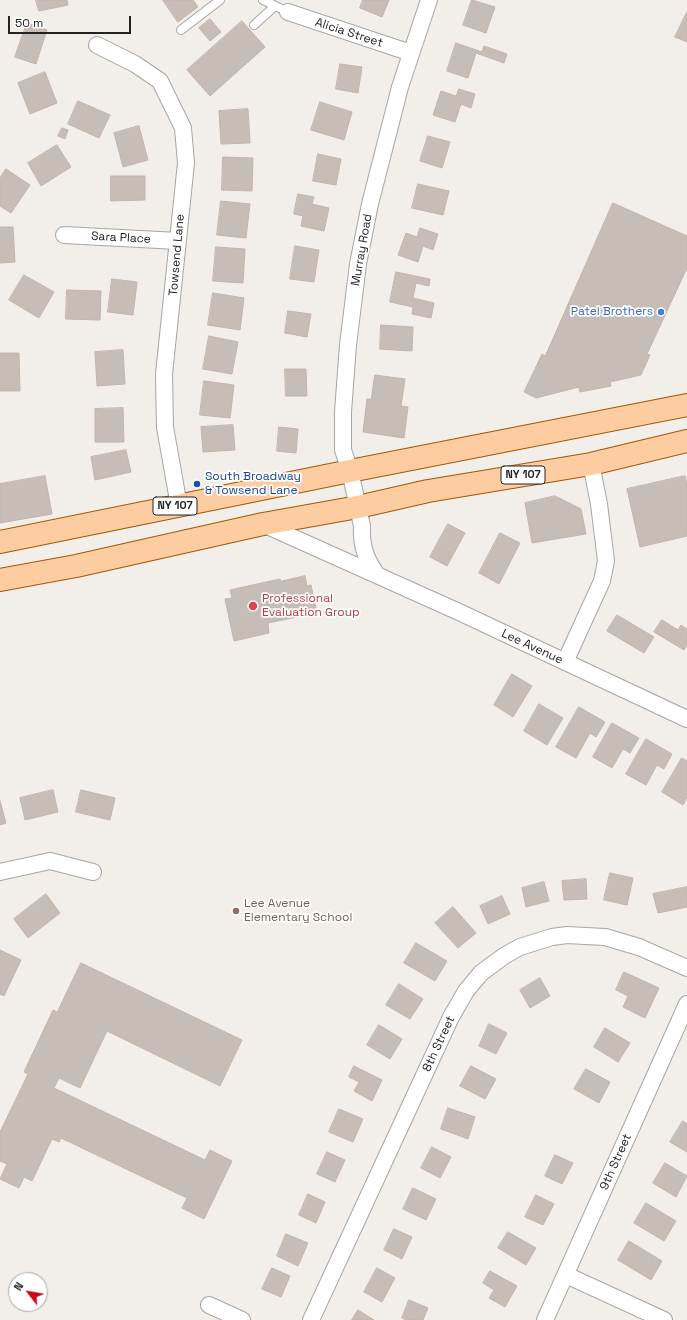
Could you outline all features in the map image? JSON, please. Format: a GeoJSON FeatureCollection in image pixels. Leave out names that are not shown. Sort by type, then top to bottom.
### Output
{"type":"FeatureCollection","features":[{"type":"Feature","properties":{"kind":"main road","name":"NY 107"},"geometry":{"type":"LineString","coordinates":[[0,542],[687,405]]}},
{"type":"Feature","properties":{"kind":"main road","name":"NY 107"},"geometry":{"type":"LineString","coordinates":[[0,580],[76,566],[263,524],[358,507],[428,492],[591,464],[687,441]]}},
{"type":"Feature","properties":{"kind":"street","name":"Murray Road"},"geometry":{"type":"LineString","coordinates":[[358,507],[350,471],[343,450],[343,412],[348,345],[358,264],[370,204],[385,142],[400,87],[429,0]]}},
{"type":"Feature","properties":{"kind":"street","name":"Alicia Street"},"geometry":{"type":"LineString","coordinates":[[282,9],[411,53]]}},
{"type":"Feature","properties":{"kind":"street","name":"Towsend Lane"},"geometry":{"type":"LineString","coordinates":[[98,45],[135,64],[160,81],[183,128],[186,163],[164,379],[165,427],[179,506]]}},
{"type":"Feature","properties":{"kind":"street","name":"Sara Place"},"geometry":{"type":"LineString","coordinates":[[64,236],[178,241]]}},
{"type":"Feature","properties":{"kind":"street"},"geometry":{"type":"LineString","coordinates":[[565,662],[602,581],[606,561],[599,504],[591,464]]}},
{"type":"Feature","properties":{"kind":"street"},"geometry":{"type":"LineString","coordinates":[[358,507],[367,560],[377,576]]}},
{"type":"Feature","properties":{"kind":"street","name":"Lee Avenue"},"geometry":{"type":"LineString","coordinates":[[263,524],[687,719]]}},
{"type":"Feature","properties":{"kind":"street"},"geometry":{"type":"LineString","coordinates":[[0,872],[50,861],[93,872]]}},
{"type":"Feature","properties":{"kind":"street","name":"8th Street"},"geometry":{"type":"LineString","coordinates":[[311,1320],[451,1017],[466,991],[481,973],[504,956],[520,947],[552,937],[567,935],[605,938],[639,948],[687,968]]}},
{"type":"Feature","properties":{"kind":"street","name":"9th Street"},"geometry":{"type":"LineString","coordinates":[[545,1320],[687,1004]]}},
{"type":"Feature","properties":{"kind":"street"},"geometry":{"type":"LineString","coordinates":[[566,1275],[664,1320]]}},
{"type":"Feature","properties":{"kind":"street"},"geometry":{"type":"LineString","coordinates":[[210,1306],[242,1320]]}},
{"type":"Feature","properties":{"kind":"lane"},"geometry":{"type":"LineString","coordinates":[[182,30],[220,0]]}},
{"type":"Feature","properties":{"kind":"lane"},"geometry":{"type":"LineString","coordinates":[[263,0],[282,9]]}},
{"type":"Feature","properties":{"kind":"lane"},"geometry":{"type":"LineString","coordinates":[[254,25],[282,9]]}},
{"type":"Feature","properties":{"kind":"building"},"geometry":{"type":"Polygon","coordinates":[[[36,0],[67,0],[68,5],[39,11],[36,0]]]}},
{"type":"Feature","properties":{"kind":"building"},"geometry":{"type":"Polygon","coordinates":[[[163,0],[193,0],[198,7],[178,22],[163,0]]]}},
{"type":"Feature","properties":{"kind":"building"},"geometry":{"type":"Polygon","coordinates":[[[363,0],[389,0],[382,17],[360,8],[363,0]]]}},
{"type":"Feature","properties":{"kind":"building"},"geometry":{"type":"Polygon","coordinates":[[[472,0],[495,7],[486,33],[463,25],[472,0]]]}},
{"type":"Feature","properties":{"kind":"building"},"geometry":{"type":"Polygon","coordinates":[[[687,12],[687,42],[675,37],[687,12]]]}},
{"type":"Feature","properties":{"kind":"building"},"geometry":{"type":"Polygon","coordinates":[[[210,19],[221,32],[210,41],[199,28],[210,19]]]}},
{"type":"Feature","properties":{"kind":"building"},"geometry":{"type":"Polygon","coordinates":[[[242,21],[265,47],[210,96],[187,70],[242,21]]]}},
{"type":"Feature","properties":{"kind":"building"},"geometry":{"type":"Polygon","coordinates":[[[27,23],[47,30],[36,64],[15,57],[27,23]]]}},
{"type":"Feature","properties":{"kind":"building"},"geometry":{"type":"Polygon","coordinates":[[[456,43],[482,52],[484,46],[507,54],[504,63],[476,53],[468,78],[447,71],[456,43]]]}},
{"type":"Feature","properties":{"kind":"building"},"geometry":{"type":"Polygon","coordinates":[[[340,64],[362,67],[358,93],[336,89],[340,64]]]}},
{"type":"Feature","properties":{"kind":"building"},"geometry":{"type":"Polygon","coordinates":[[[45,72],[57,103],[30,114],[18,83],[45,72]]]}},
{"type":"Feature","properties":{"kind":"building"},"geometry":{"type":"Polygon","coordinates":[[[459,89],[475,94],[471,108],[461,104],[455,122],[433,115],[441,91],[456,96],[459,89]]]}},
{"type":"Feature","properties":{"kind":"building"},"geometry":{"type":"Polygon","coordinates":[[[78,101],[110,115],[99,138],[68,124],[78,101]]]}},
{"type":"Feature","properties":{"kind":"building"},"geometry":{"type":"Polygon","coordinates":[[[320,102],[352,112],[344,140],[311,130],[320,102]]]}},
{"type":"Feature","properties":{"kind":"building"},"geometry":{"type":"Polygon","coordinates":[[[248,109],[250,143],[221,144],[219,111],[248,109]]]}},
{"type":"Feature","properties":{"kind":"building"},"geometry":{"type":"Polygon","coordinates":[[[139,126],[148,160],[123,167],[114,133],[139,126]]]}},
{"type":"Feature","properties":{"kind":"building"},"geometry":{"type":"Polygon","coordinates":[[[62,128],[68,130],[65,139],[58,136],[62,128]]]}},
{"type":"Feature","properties":{"kind":"building"},"geometry":{"type":"Polygon","coordinates":[[[428,136],[450,142],[442,168],[420,161],[428,136]]]}},
{"type":"Feature","properties":{"kind":"building"},"geometry":{"type":"Polygon","coordinates":[[[57,145],[71,167],[41,186],[28,163],[57,145]]]}},
{"type":"Feature","properties":{"kind":"building"},"geometry":{"type":"Polygon","coordinates":[[[318,154],[341,159],[336,185],[313,181],[318,154]]]}},
{"type":"Feature","properties":{"kind":"building"},"geometry":{"type":"Polygon","coordinates":[[[223,157],[253,158],[252,191],[222,190],[223,157]]]}},
{"type":"Feature","properties":{"kind":"building"},"geometry":{"type":"Polygon","coordinates":[[[6,169],[30,185],[11,213],[0,206],[0,178],[6,169]]]}},
{"type":"Feature","properties":{"kind":"building"},"geometry":{"type":"Polygon","coordinates":[[[111,176],[145,176],[145,200],[111,201],[111,176]]]}},
{"type":"Feature","properties":{"kind":"building"},"geometry":{"type":"Polygon","coordinates":[[[418,184],[449,191],[443,215],[412,208],[418,184]]]}},
{"type":"Feature","properties":{"kind":"building"},"geometry":{"type":"Polygon","coordinates":[[[298,194],[314,197],[312,204],[329,208],[324,231],[301,226],[303,216],[294,214],[298,194]]]}},
{"type":"Feature","properties":{"kind":"building"},"geometry":{"type":"Polygon","coordinates":[[[221,201],[250,204],[246,238],[217,235],[221,201]]]}},
{"type":"Feature","properties":{"kind":"building"},"geometry":{"type":"Polygon","coordinates":[[[613,203],[687,236],[687,268],[647,354],[650,355],[641,375],[610,382],[611,386],[580,392],[579,387],[536,398],[524,392],[542,354],[545,356],[613,203]]]}},
{"type":"Feature","properties":{"kind":"building"},"geometry":{"type":"Polygon","coordinates":[[[0,227],[13,227],[15,262],[0,263],[0,227]]]}},
{"type":"Feature","properties":{"kind":"building"},"geometry":{"type":"Polygon","coordinates":[[[420,228],[438,234],[433,250],[423,246],[418,262],[398,255],[406,233],[417,237],[420,228]]]}},
{"type":"Feature","properties":{"kind":"building"},"geometry":{"type":"Polygon","coordinates":[[[295,246],[319,250],[314,282],[290,279],[295,246]]]}},
{"type":"Feature","properties":{"kind":"building"},"geometry":{"type":"Polygon","coordinates":[[[216,247],[245,249],[243,283],[213,281],[216,247]]]}},
{"type":"Feature","properties":{"kind":"building"},"geometry":{"type":"Polygon","coordinates":[[[396,272],[430,279],[429,286],[416,283],[413,298],[434,303],[431,318],[412,314],[413,307],[390,302],[396,272]]]}},
{"type":"Feature","properties":{"kind":"building"},"geometry":{"type":"Polygon","coordinates":[[[24,275],[54,292],[39,318],[9,300],[24,275]]]}},
{"type":"Feature","properties":{"kind":"building"},"geometry":{"type":"Polygon","coordinates":[[[112,279],[137,282],[133,315],[108,312],[112,279]]]}},
{"type":"Feature","properties":{"kind":"building"},"geometry":{"type":"Polygon","coordinates":[[[67,290],[101,291],[100,320],[66,319],[67,290]]]}},
{"type":"Feature","properties":{"kind":"building"},"geometry":{"type":"Polygon","coordinates":[[[213,293],[244,298],[240,330],[208,325],[213,293]]]}},
{"type":"Feature","properties":{"kind":"building"},"geometry":{"type":"Polygon","coordinates":[[[288,311],[311,314],[307,337],[285,333],[288,311]]]}},
{"type":"Feature","properties":{"kind":"building"},"geometry":{"type":"Polygon","coordinates":[[[381,325],[413,327],[412,351],[380,349],[381,325]]]}},
{"type":"Feature","properties":{"kind":"building"},"geometry":{"type":"Polygon","coordinates":[[[209,336],[238,342],[232,374],[203,369],[209,336]]]}},
{"type":"Feature","properties":{"kind":"building"},"geometry":{"type":"Polygon","coordinates":[[[123,350],[125,384],[97,386],[95,352],[123,350]]]}},
{"type":"Feature","properties":{"kind":"building"},"geometry":{"type":"Polygon","coordinates":[[[0,353],[19,353],[20,391],[0,391],[0,353]]]}},
{"type":"Feature","properties":{"kind":"building"},"geometry":{"type":"Polygon","coordinates":[[[285,369],[306,369],[307,396],[286,396],[285,369]]]}},
{"type":"Feature","properties":{"kind":"building"},"geometry":{"type":"Polygon","coordinates":[[[375,375],[405,379],[401,406],[408,407],[404,438],[363,432],[367,399],[371,399],[375,375]]]}},
{"type":"Feature","properties":{"kind":"building"},"geometry":{"type":"Polygon","coordinates":[[[204,381],[234,385],[230,418],[200,415],[204,381]]]}},
{"type":"Feature","properties":{"kind":"building"},"geometry":{"type":"Polygon","coordinates":[[[123,408],[124,442],[95,442],[95,409],[123,408]]]}},
{"type":"Feature","properties":{"kind":"building"},"geometry":{"type":"Polygon","coordinates":[[[233,425],[235,450],[203,452],[201,427],[233,425]]]}},
{"type":"Feature","properties":{"kind":"building"},"geometry":{"type":"Polygon","coordinates":[[[279,427],[298,429],[296,453],[277,451],[279,427]]]}},
{"type":"Feature","properties":{"kind":"building"},"geometry":{"type":"Polygon","coordinates":[[[126,450],[131,472],[95,480],[91,457],[126,450]]]}},
{"type":"Feature","properties":{"kind":"building"},"geometry":{"type":"Polygon","coordinates":[[[45,476],[52,514],[0,523],[0,484],[45,476]]]}},
{"type":"Feature","properties":{"kind":"building"},"geometry":{"type":"Polygon","coordinates":[[[685,476],[687,484],[687,536],[640,547],[627,489],[685,476]]]}},
{"type":"Feature","properties":{"kind":"building"},"geometry":{"type":"Polygon","coordinates":[[[555,496],[581,509],[586,534],[532,543],[525,503],[555,496]]]}},
{"type":"Feature","properties":{"kind":"building"},"geometry":{"type":"Polygon","coordinates":[[[448,524],[465,533],[447,566],[430,557],[448,524]]]}},
{"type":"Feature","properties":{"kind":"building"},"geometry":{"type":"Polygon","coordinates":[[[500,533],[520,543],[499,584],[479,573],[500,533]]]}},
{"type":"Feature","properties":{"kind":"building"},"geometry":{"type":"Polygon","coordinates":[[[305,576],[307,586],[311,585],[317,613],[268,623],[269,633],[234,641],[225,599],[232,598],[230,590],[280,579],[281,581],[305,576]]]}},
{"type":"Feature","properties":{"kind":"building"},"geometry":{"type":"Polygon","coordinates":[[[617,615],[654,637],[644,653],[607,631],[617,615]]]}},
{"type":"Feature","properties":{"kind":"building"},"geometry":{"type":"Polygon","coordinates":[[[662,620],[678,630],[681,625],[687,629],[687,644],[684,650],[654,632],[662,620]]]}},
{"type":"Feature","properties":{"kind":"building"},"geometry":{"type":"Polygon","coordinates":[[[512,674],[532,686],[513,717],[494,705],[512,674]]]}},
{"type":"Feature","properties":{"kind":"building"},"geometry":{"type":"Polygon","coordinates":[[[539,704],[563,718],[547,745],[524,731],[539,704]]]}},
{"type":"Feature","properties":{"kind":"building"},"geometry":{"type":"Polygon","coordinates":[[[579,707],[605,722],[596,737],[590,733],[576,758],[556,747],[579,707]]]}},
{"type":"Feature","properties":{"kind":"building"},"geometry":{"type":"Polygon","coordinates":[[[612,723],[639,738],[630,753],[623,749],[612,768],[593,757],[612,723]]]}},
{"type":"Feature","properties":{"kind":"building"},"geometry":{"type":"Polygon","coordinates":[[[646,739],[672,754],[664,769],[657,765],[646,785],[626,774],[646,739]]]}},
{"type":"Feature","properties":{"kind":"building"},"geometry":{"type":"Polygon","coordinates":[[[682,758],[687,761],[687,797],[683,805],[662,792],[682,758]]]}},
{"type":"Feature","properties":{"kind":"building"},"geometry":{"type":"Polygon","coordinates":[[[53,790],[58,812],[25,820],[20,798],[53,790]]]}},
{"type":"Feature","properties":{"kind":"building"},"geometry":{"type":"Polygon","coordinates":[[[81,790],[115,798],[110,820],[76,812],[81,790]]]}},
{"type":"Feature","properties":{"kind":"building"},"geometry":{"type":"Polygon","coordinates":[[[0,801],[6,823],[0,825],[0,801]]]}},
{"type":"Feature","properties":{"kind":"building"},"geometry":{"type":"Polygon","coordinates":[[[610,873],[633,878],[627,905],[604,900],[610,873]]]}},
{"type":"Feature","properties":{"kind":"building"},"geometry":{"type":"Polygon","coordinates":[[[586,879],[587,899],[564,900],[562,881],[586,879]]]}},
{"type":"Feature","properties":{"kind":"building"},"geometry":{"type":"Polygon","coordinates":[[[544,882],[549,901],[526,907],[522,888],[544,882]]]}},
{"type":"Feature","properties":{"kind":"building"},"geometry":{"type":"Polygon","coordinates":[[[687,887],[687,907],[658,913],[653,894],[687,887]]]}},
{"type":"Feature","properties":{"kind":"building"},"geometry":{"type":"Polygon","coordinates":[[[46,894],[60,913],[28,938],[14,919],[46,894]]]}},
{"type":"Feature","properties":{"kind":"building"},"geometry":{"type":"Polygon","coordinates":[[[502,896],[510,914],[488,924],[480,906],[502,896]]]}},
{"type":"Feature","properties":{"kind":"building"},"geometry":{"type":"Polygon","coordinates":[[[453,907],[476,933],[458,948],[435,923],[453,907]]]}},
{"type":"Feature","properties":{"kind":"building"},"geometry":{"type":"Polygon","coordinates":[[[416,943],[447,961],[435,981],[404,963],[416,943]]]}},
{"type":"Feature","properties":{"kind":"building"},"geometry":{"type":"Polygon","coordinates":[[[0,950],[21,960],[4,996],[0,994],[0,950]]]}},
{"type":"Feature","properties":{"kind":"building"},"geometry":{"type":"Polygon","coordinates":[[[81,963],[242,1040],[220,1086],[107,1031],[80,1088],[59,1078],[54,1088],[205,1160],[210,1150],[232,1161],[204,1219],[182,1208],[187,1198],[61,1138],[59,1142],[52,1139],[32,1181],[24,1177],[19,1188],[0,1179],[7,1164],[0,1161],[0,1132],[28,1074],[24,1072],[53,1010],[57,1012],[81,963]]]}},
{"type":"Feature","properties":{"kind":"building"},"geometry":{"type":"Polygon","coordinates":[[[624,972],[659,988],[645,1018],[623,1007],[628,996],[616,990],[624,972]]]}},
{"type":"Feature","properties":{"kind":"building"},"geometry":{"type":"Polygon","coordinates":[[[540,978],[550,996],[530,1008],[520,990],[540,978]]]}},
{"type":"Feature","properties":{"kind":"building"},"geometry":{"type":"Polygon","coordinates":[[[399,984],[423,999],[410,1019],[386,1005],[399,984]]]}},
{"type":"Feature","properties":{"kind":"building"},"geometry":{"type":"Polygon","coordinates":[[[489,1024],[507,1033],[496,1054],[479,1046],[489,1024]]]}},
{"type":"Feature","properties":{"kind":"building"},"geometry":{"type":"Polygon","coordinates":[[[379,1025],[402,1039],[390,1059],[367,1045],[379,1025]]]}},
{"type":"Feature","properties":{"kind":"building"},"geometry":{"type":"Polygon","coordinates":[[[605,1028],[630,1043],[618,1062],[594,1047],[605,1028]]]}},
{"type":"Feature","properties":{"kind":"building"},"geometry":{"type":"Polygon","coordinates":[[[354,1066],[382,1080],[372,1101],[354,1091],[359,1082],[349,1077],[354,1066]]]}},
{"type":"Feature","properties":{"kind":"building"},"geometry":{"type":"Polygon","coordinates":[[[471,1066],[496,1079],[485,1099],[460,1086],[471,1066]]]}},
{"type":"Feature","properties":{"kind":"building"},"geometry":{"type":"Polygon","coordinates":[[[586,1069],[610,1082],[599,1103],[574,1089],[586,1069]]]}},
{"type":"Feature","properties":{"kind":"building"},"geometry":{"type":"Polygon","coordinates":[[[448,1108],[475,1117],[468,1139],[441,1129],[448,1108]]]}},
{"type":"Feature","properties":{"kind":"building"},"geometry":{"type":"Polygon","coordinates":[[[339,1109],[363,1119],[353,1142],[329,1132],[339,1109]]]}},
{"type":"Feature","properties":{"kind":"building"},"geometry":{"type":"Polygon","coordinates":[[[683,1121],[687,1124],[687,1152],[670,1142],[683,1121]]]}},
{"type":"Feature","properties":{"kind":"building"},"geometry":{"type":"Polygon","coordinates":[[[432,1147],[451,1157],[440,1178],[421,1168],[432,1147]]]}},
{"type":"Feature","properties":{"kind":"building"},"geometry":{"type":"Polygon","coordinates":[[[327,1152],[345,1160],[335,1182],[317,1174],[327,1152]]]}},
{"type":"Feature","properties":{"kind":"building"},"geometry":{"type":"Polygon","coordinates":[[[555,1155],[573,1163],[562,1184],[545,1176],[555,1155]]]}},
{"type":"Feature","properties":{"kind":"building"},"geometry":{"type":"Polygon","coordinates":[[[665,1163],[687,1176],[676,1197],[653,1183],[665,1163]]]}},
{"type":"Feature","properties":{"kind":"building"},"geometry":{"type":"Polygon","coordinates":[[[413,1188],[436,1199],[426,1220],[403,1209],[413,1188]]]}},
{"type":"Feature","properties":{"kind":"building"},"geometry":{"type":"Polygon","coordinates":[[[308,1194],[325,1202],[316,1223],[299,1215],[308,1194]]]}},
{"type":"Feature","properties":{"kind":"building"},"geometry":{"type":"Polygon","coordinates":[[[536,1195],[554,1204],[543,1225],[525,1217],[536,1195]]]}},
{"type":"Feature","properties":{"kind":"building"},"geometry":{"type":"Polygon","coordinates":[[[646,1203],[676,1221],[664,1241],[634,1223],[646,1203]]]}},
{"type":"Feature","properties":{"kind":"building"},"geometry":{"type":"Polygon","coordinates":[[[394,1229],[412,1237],[402,1259],[384,1250],[394,1229]]]}},
{"type":"Feature","properties":{"kind":"building"},"geometry":{"type":"Polygon","coordinates":[[[508,1232],[536,1248],[526,1265],[498,1248],[508,1232]]]}},
{"type":"Feature","properties":{"kind":"building"},"geometry":{"type":"Polygon","coordinates":[[[286,1234],[308,1243],[298,1266],[277,1256],[286,1234]]]}},
{"type":"Feature","properties":{"kind":"building"},"geometry":{"type":"Polygon","coordinates":[[[629,1241],[662,1261],[651,1280],[618,1260],[629,1241]]]}},
{"type":"Feature","properties":{"kind":"building"},"geometry":{"type":"Polygon","coordinates":[[[272,1268],[290,1276],[281,1297],[262,1289],[272,1268]]]}},
{"type":"Feature","properties":{"kind":"building"},"geometry":{"type":"Polygon","coordinates":[[[377,1268],[395,1278],[382,1302],[364,1292],[377,1268]]]}},
{"type":"Feature","properties":{"kind":"building"},"geometry":{"type":"Polygon","coordinates":[[[490,1271],[517,1286],[505,1307],[489,1298],[494,1290],[483,1283],[490,1271]]]}},
{"type":"Feature","properties":{"kind":"building"},"geometry":{"type":"Polygon","coordinates":[[[409,1300],[428,1308],[423,1320],[406,1320],[402,1318],[409,1300]]]}},
{"type":"Feature","properties":{"kind":"building"},"geometry":{"type":"Polygon","coordinates":[[[358,1310],[374,1320],[352,1320],[358,1310]]]}},
{"type":"Feature","properties":{"kind":"place","name":"Patel Brothers"},"geometry":{"type":"Point","coordinates":[661,312]}},
{"type":"Feature","properties":{"kind":"place","name":"South Broadway & Towsend Lane"},"geometry":{"type":"Point","coordinates":[197,484]}},
{"type":"Feature","properties":{"kind":"place","name":"Professional Evaluation Group"},"geometry":{"type":"Point","coordinates":[253,606]}},
{"type":"Feature","properties":{"kind":"place","name":"Lee Avenue Elementary School"},"geometry":{"type":"Point","coordinates":[236,911]}}]}
